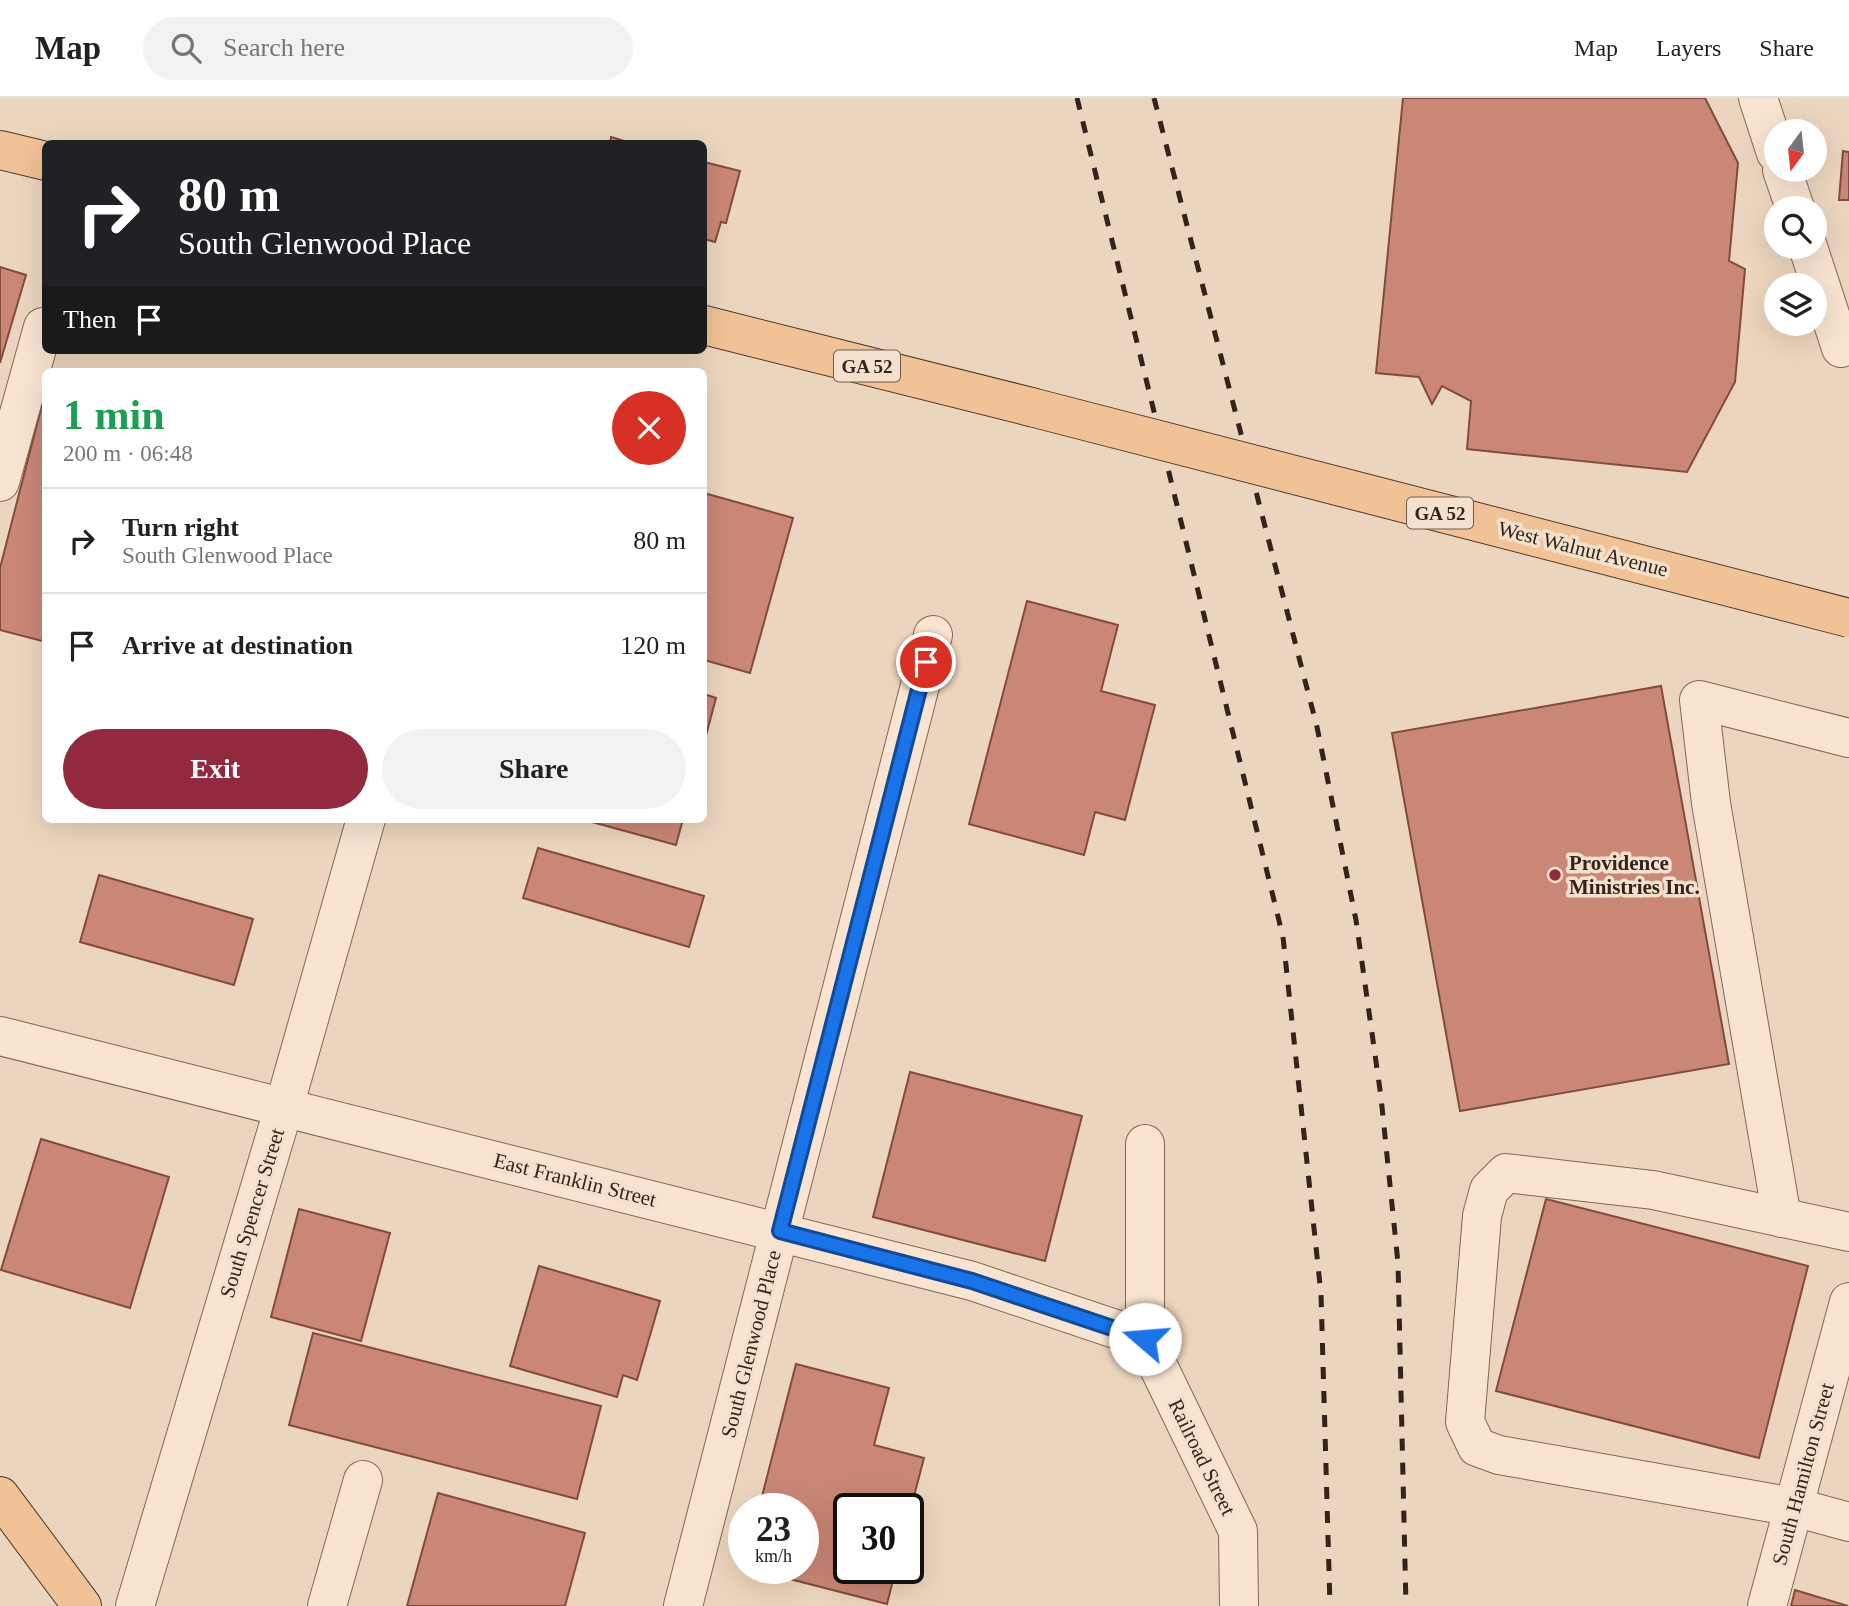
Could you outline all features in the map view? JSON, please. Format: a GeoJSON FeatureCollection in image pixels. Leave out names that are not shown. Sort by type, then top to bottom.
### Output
{"type":"FeatureCollection","features":[{"type":"Feature","properties":{"kind":"main road"},"geometry":{"type":"LineString","coordinates":[[0,150],[42,160]]}},
{"type":"Feature","properties":{"kind":"main road","name":"West Walnut Avenue"},"geometry":{"type":"LineString","coordinates":[[707,326],[1849,618]]}},
{"type":"Feature","properties":{"kind":"main road"},"geometry":{"type":"LineString","coordinates":[[0,1496],[82,1606]]}},
{"type":"Feature","properties":{"kind":"street"},"geometry":{"type":"LineString","coordinates":[[1758,98],[1765,119]]}},
{"type":"Feature","properties":{"kind":"street"},"geometry":{"type":"LineString","coordinates":[[1812,259],[1841,348]]}},
{"type":"Feature","properties":{"kind":"street"},"geometry":{"type":"LineString","coordinates":[[0,482],[42,331]]}},
{"type":"Feature","properties":{"kind":"street","name":"South Glenwood Place"},"geometry":{"type":"LineString","coordinates":[[683,1606],[933,635]]}},
{"type":"Feature","properties":{"kind":"street"},"geometry":{"type":"LineString","coordinates":[[1782,1218],[1711,803],[1699,700],[1849,738]]}},
{"type":"Feature","properties":{"kind":"street","name":"South Spencer Street"},"geometry":{"type":"LineString","coordinates":[[135,1606],[284,1107],[365,823]]}},
{"type":"Feature","properties":{"kind":"street","name":"East Franklin Street"},"geometry":{"type":"LineString","coordinates":[[0,1036],[972,1281],[1145,1339]]}},
{"type":"Feature","properties":{"kind":"street","name":"Railroad Street"},"geometry":{"type":"LineString","coordinates":[[1145,1144],[1145,1339],[1238,1531],[1239,1606]]}},
{"type":"Feature","properties":{"kind":"street"},"geometry":{"type":"LineString","coordinates":[[1849,1232],[1653,1191],[1506,1173],[1489,1190],[1482,1216],[1465,1422],[1477,1447],[1499,1455],[1794,1507],[1849,1522]]}},
{"type":"Feature","properties":{"kind":"street","name":"South Hamilton Street"},"geometry":{"type":"LineString","coordinates":[[1767,1606],[1849,1301]]}},
{"type":"Feature","properties":{"kind":"street"},"geometry":{"type":"LineString","coordinates":[[327,1606],[363,1480]]}},
{"type":"Feature","properties":{"kind":"building"},"geometry":{"type":"Polygon","coordinates":[[[1403,98],[1705,98],[1738,163],[1729,261],[1745,269],[1735,382],[1687,472],[1467,449],[1471,401],[1442,386],[1432,404],[1419,377],[1376,373],[1403,98]]]}},
{"type":"Feature","properties":{"kind":"building"},"geometry":{"type":"Polygon","coordinates":[[[1843,151],[1849,152],[1849,200],[1839,200],[1843,151]]]}},
{"type":"Feature","properties":{"kind":"building"},"geometry":{"type":"Polygon","coordinates":[[[707,163],[740,171],[726,223],[721,222],[715,242],[707,240],[707,163]]]}},
{"type":"Feature","properties":{"kind":"building"},"geometry":{"type":"Polygon","coordinates":[[[0,267],[26,275],[0,363],[0,267]]]}},
{"type":"Feature","properties":{"kind":"building"},"geometry":{"type":"Polygon","coordinates":[[[42,405],[42,641],[0,630],[0,568],[42,405]]]}},
{"type":"Feature","properties":{"kind":"building"},"geometry":{"type":"Polygon","coordinates":[[[707,494],[793,518],[750,673],[707,661],[707,494]]]}},
{"type":"Feature","properties":{"kind":"building"},"geometry":{"type":"Polygon","coordinates":[[[1027,601],[1118,625],[1101,691],[1155,705],[1125,820],[1095,812],[1084,855],[969,824],[1027,601]]]}},
{"type":"Feature","properties":{"kind":"building"},"geometry":{"type":"Polygon","coordinates":[[[1661,686],[1729,1064],[1460,1111],[1392,733],[1661,686]]]}},
{"type":"Feature","properties":{"kind":"building"},"geometry":{"type":"Polygon","coordinates":[[[707,695],[716,698],[707,732],[707,695]]]}},
{"type":"Feature","properties":{"kind":"building"},"geometry":{"type":"Polygon","coordinates":[[[596,823],[682,823],[676,845],[596,823]]]}},
{"type":"Feature","properties":{"kind":"building"},"geometry":{"type":"Polygon","coordinates":[[[538,848],[704,896],[689,947],[523,898],[538,848]]]}},
{"type":"Feature","properties":{"kind":"building"},"geometry":{"type":"Polygon","coordinates":[[[99,875],[253,919],[234,985],[80,942],[99,875]]]}},
{"type":"Feature","properties":{"kind":"building"},"geometry":{"type":"Polygon","coordinates":[[[910,1072],[1082,1116],[1045,1261],[873,1217],[910,1072]]]}},
{"type":"Feature","properties":{"kind":"building"},"geometry":{"type":"Polygon","coordinates":[[[41,1139],[169,1177],[130,1308],[1,1270],[41,1139]]]}},
{"type":"Feature","properties":{"kind":"building"},"geometry":{"type":"Polygon","coordinates":[[[1546,1199],[1808,1266],[1759,1458],[1496,1391],[1546,1199]]]}},
{"type":"Feature","properties":{"kind":"building"},"geometry":{"type":"Polygon","coordinates":[[[299,1209],[390,1233],[361,1341],[271,1317],[299,1209]]]}},
{"type":"Feature","properties":{"kind":"building"},"geometry":{"type":"Polygon","coordinates":[[[539,1266],[660,1301],[637,1380],[623,1375],[617,1397],[510,1366],[539,1266]]]}},
{"type":"Feature","properties":{"kind":"building"},"geometry":{"type":"Polygon","coordinates":[[[313,1333],[601,1406],[577,1499],[289,1425],[313,1333]]]}},
{"type":"Feature","properties":{"kind":"building"},"geometry":{"type":"Polygon","coordinates":[[[796,1364],[889,1388],[874,1445],[924,1458],[915,1493],[833,1493],[833,1584],[892,1584],[887,1604],[809,1584],[819,1584],[819,1493],[763,1493],[796,1364]]]}},
{"type":"Feature","properties":{"kind":"building"},"geometry":{"type":"Polygon","coordinates":[[[438,1493],[585,1533],[565,1606],[407,1606],[438,1493]]]}},
{"type":"Feature","properties":{"kind":"building"},"geometry":{"type":"Polygon","coordinates":[[[1795,1590],[1848,1606],[1791,1606],[1795,1590]]]}},
{"type":"Feature","properties":{"kind":"railway"},"geometry":{"type":"LineString","coordinates":[[1077,98],[1283,937],[1321,1294],[1330,1606]]}},
{"type":"Feature","properties":{"kind":"railway"},"geometry":{"type":"LineString","coordinates":[[1154,98],[1317,727],[1356,920],[1381,1097],[1398,1263],[1406,1606]]}},
{"type":"Feature","properties":{"kind":"place","name":"Providence Ministries Inc."},"geometry":{"type":"Point","coordinates":[1555,875]}},
{"type":"Feature","properties":{"kind":"route"},"geometry":{"type":"LineString","coordinates":[[926,662],[780,1231],[972,1281],[1145,1339]]}}]}
